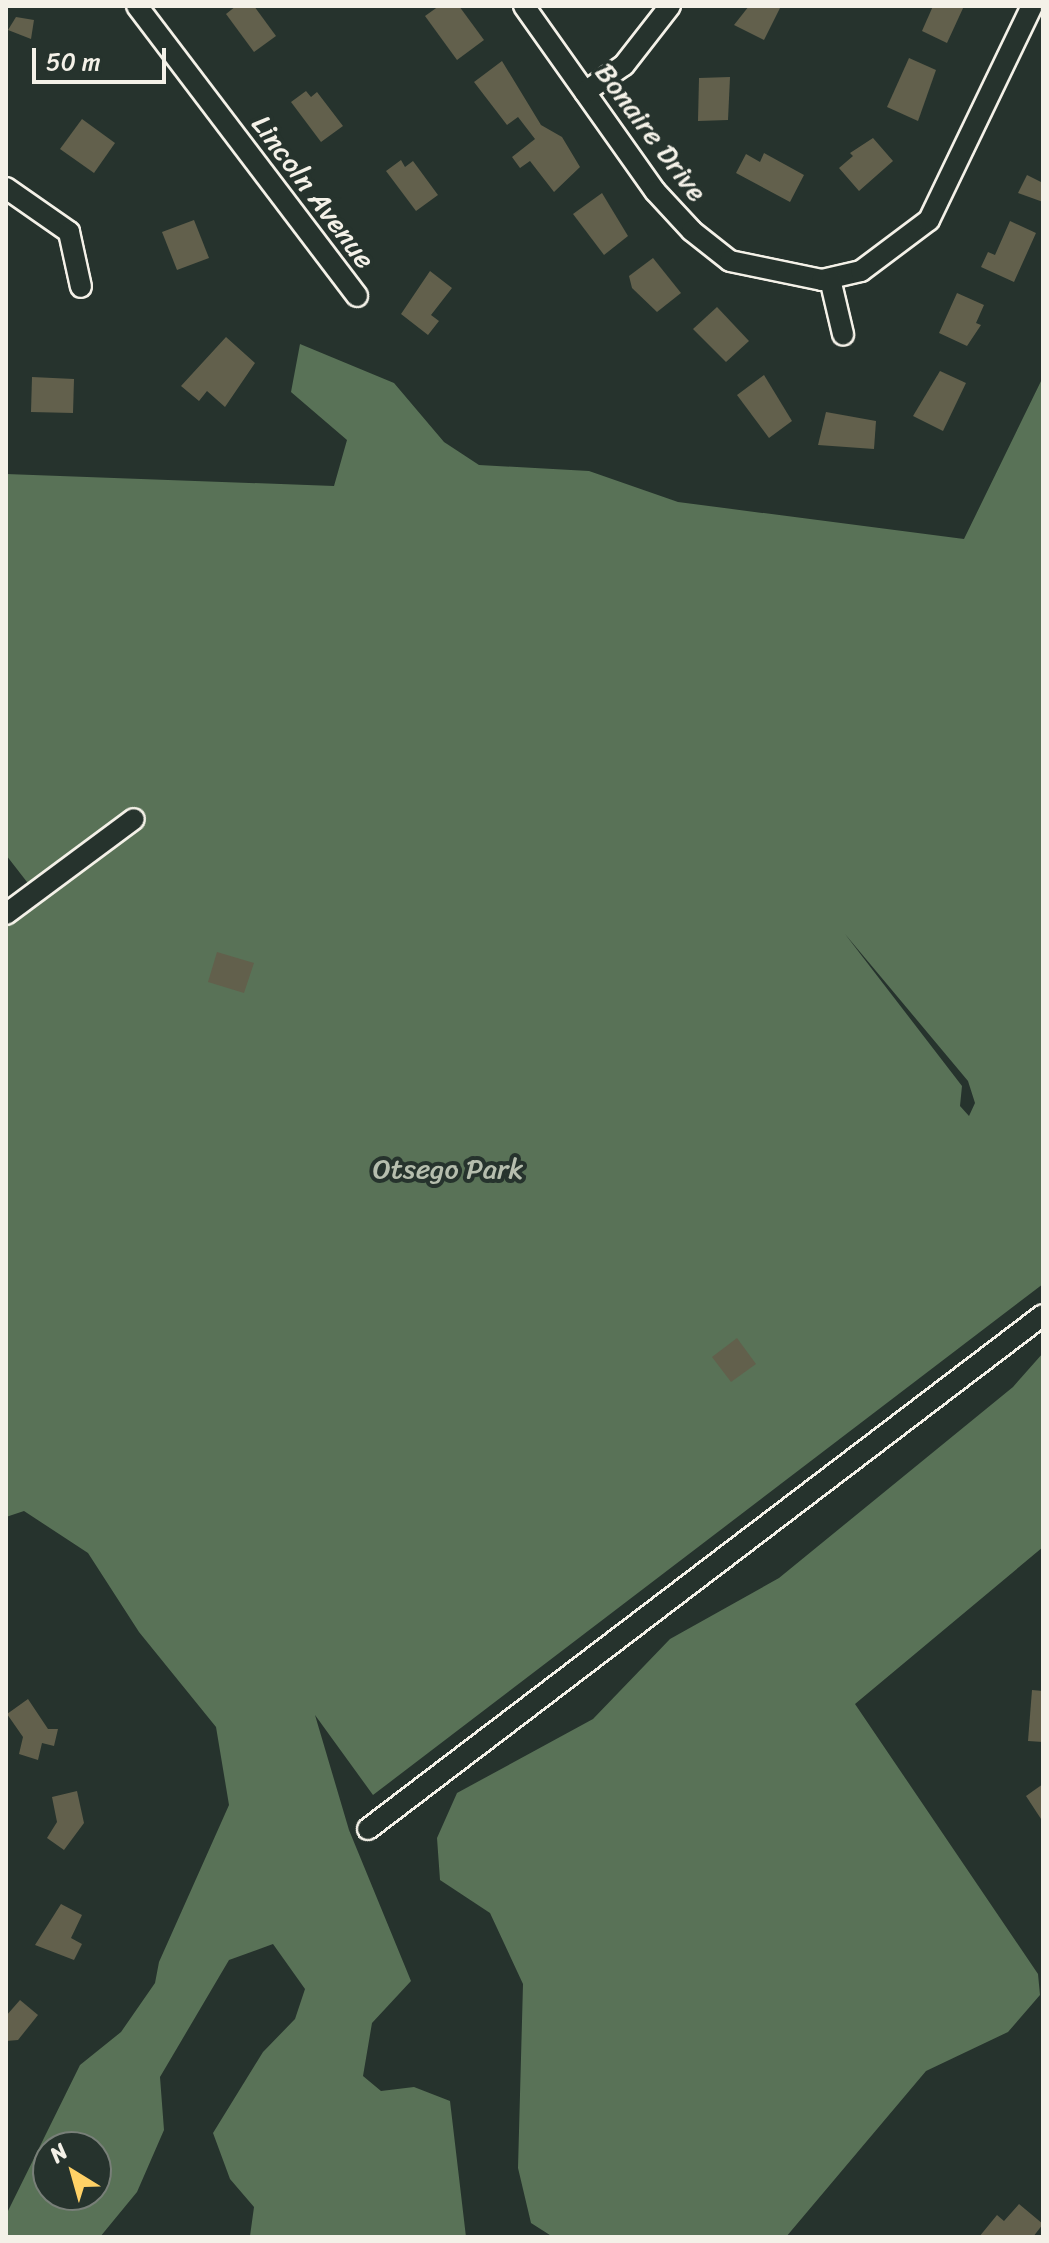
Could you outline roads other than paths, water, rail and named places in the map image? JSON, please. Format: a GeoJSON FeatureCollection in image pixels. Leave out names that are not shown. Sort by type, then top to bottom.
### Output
{"type":"FeatureCollection","features":[{"type":"Feature","properties":{"kind":"street","name":"Lincoln Avenue"},"geometry":{"type":"LineString","coordinates":[[137,6],[357,296]]}},
{"type":"Feature","properties":{"kind":"street","name":"Bonaire Drive"},"geometry":{"type":"LineString","coordinates":[[524,6],[655,191],[730,261],[773,274],[830,279],[861,271],[929,220],[1032,6]]}},
{"type":"Feature","properties":{"kind":"street"},"geometry":{"type":"LineString","coordinates":[[585,92],[624,65],[670,6]]}},
{"type":"Feature","properties":{"kind":"street"},"geometry":{"type":"LineString","coordinates":[[6,188],[69,232],[81,287]]}},
{"type":"Feature","properties":{"kind":"street"},"geometry":{"type":"LineString","coordinates":[[830,279],[843,334]]}},
{"type":"Feature","properties":{"kind":"street"},"geometry":{"type":"LineString","coordinates":[[6,914],[134,819]]}},
{"type":"Feature","properties":{"kind":"street"},"geometry":{"type":"LineString","coordinates":[[368,1829],[1043,1315]]}},
{"type":"Feature","properties":{"kind":"park label","name":"Otsego Park"},"geometry":{"type":"Point","coordinates":[448,1169]}}]}
